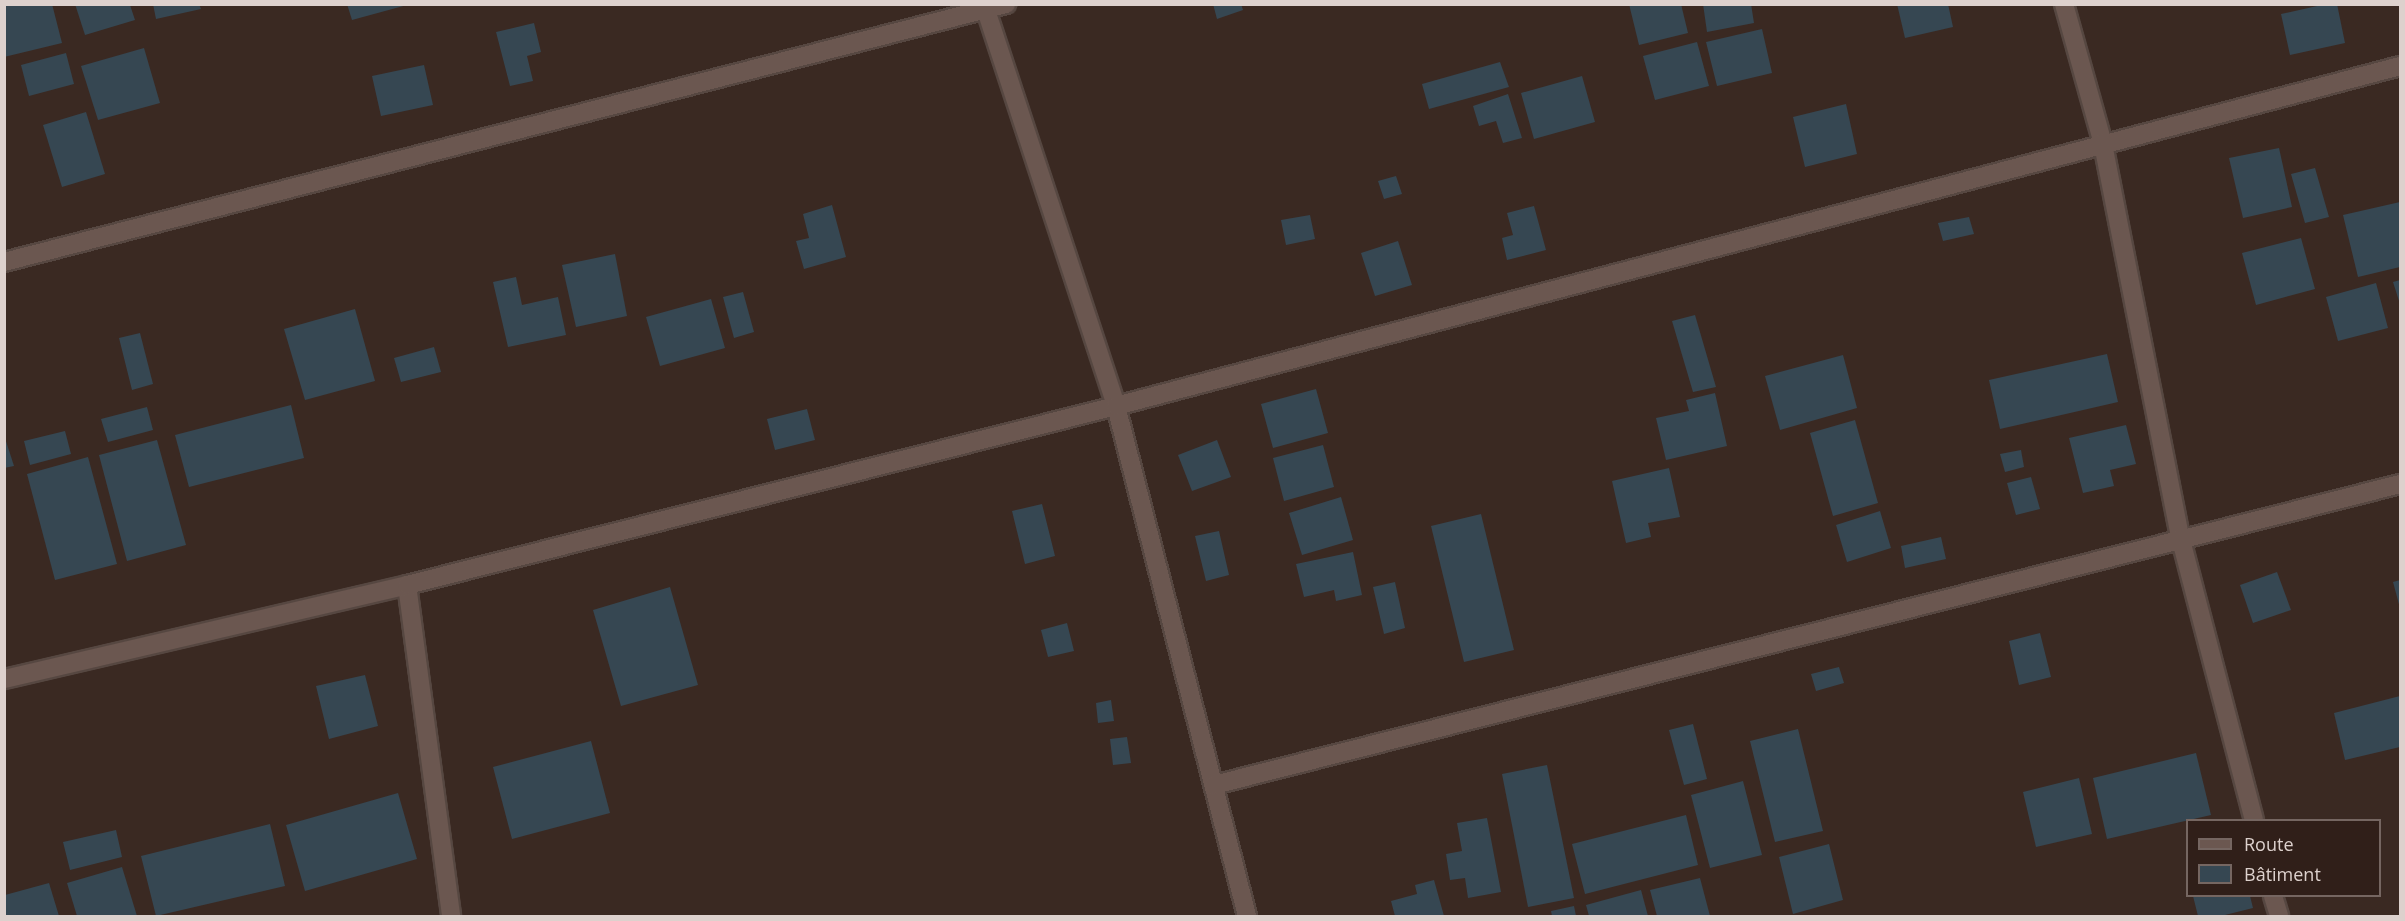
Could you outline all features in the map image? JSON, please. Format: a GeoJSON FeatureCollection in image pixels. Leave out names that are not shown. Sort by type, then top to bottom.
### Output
{"type":"FeatureCollection","features":[{"type":"Feature","properties":{"kind":"street"},"geometry":{"type":"LineString","coordinates":[[4,262],[984,7],[1006,4]]}},
{"type":"Feature","properties":{"kind":"street"},"geometry":{"type":"LineString","coordinates":[[2064,4],[2103,144],[2181,540],[2254,819]]}},
{"type":"Feature","properties":{"kind":"street"},"geometry":{"type":"LineString","coordinates":[[984,7],[1116,406],[1247,916]]}},
{"type":"Feature","properties":{"kind":"street"},"geometry":{"type":"LineString","coordinates":[[4,679],[407,585],[1116,406],[2400,66]]}},
{"type":"Feature","properties":{"kind":"street"},"geometry":{"type":"LineString","coordinates":[[1214,785],[2400,484]]}},
{"type":"Feature","properties":{"kind":"street"},"geometry":{"type":"LineString","coordinates":[[407,585],[451,916]]}},
{"type":"Feature","properties":{"kind":"street"},"geometry":{"type":"LineString","coordinates":[[2273,897],[2278,916]]}},
{"type":"Feature","properties":{"kind":"building"},"geometry":{"type":"Polygon","coordinates":[[[4,4],[52,4],[62,43],[4,57],[4,4]]]}},
{"type":"Feature","properties":{"kind":"building"},"geometry":{"type":"Polygon","coordinates":[[[75,4],[130,5],[135,20],[85,35],[75,4]]]}},
{"type":"Feature","properties":{"kind":"building"},"geometry":{"type":"Polygon","coordinates":[[[153,4],[199,4],[201,9],[156,19],[153,4]]]}},
{"type":"Feature","properties":{"kind":"building"},"geometry":{"type":"Polygon","coordinates":[[[347,4],[407,4],[407,5],[352,20],[347,4]]]}},
{"type":"Feature","properties":{"kind":"building"},"geometry":{"type":"Polygon","coordinates":[[[1213,4],[1241,4],[1243,10],[1217,19],[1213,4]]]}},
{"type":"Feature","properties":{"kind":"building"},"geometry":{"type":"Polygon","coordinates":[[[1629,4],[1681,4],[1688,33],[1639,45],[1629,4]]]}},
{"type":"Feature","properties":{"kind":"building"},"geometry":{"type":"Polygon","coordinates":[[[1703,4],[1751,4],[1754,23],[1707,32],[1703,4]]]}},
{"type":"Feature","properties":{"kind":"building"},"geometry":{"type":"Polygon","coordinates":[[[1897,4],[1948,4],[1953,27],[1905,38],[1897,4]]]}},
{"type":"Feature","properties":{"kind":"building"},"geometry":{"type":"Polygon","coordinates":[[[2326,4],[2337,4],[2345,43],[2290,55],[2281,14],[2326,4]]]}},
{"type":"Feature","properties":{"kind":"building"},"geometry":{"type":"Polygon","coordinates":[[[534,23],[541,52],[527,56],[533,81],[510,86],[496,32],[534,23]]]}},
{"type":"Feature","properties":{"kind":"building"},"geometry":{"type":"Polygon","coordinates":[[[1762,29],[1772,73],[1717,86],[1706,42],[1762,29]]]}},
{"type":"Feature","properties":{"kind":"building"},"geometry":{"type":"Polygon","coordinates":[[[1697,42],[1709,86],[1655,100],[1643,56],[1697,42]]]}},
{"type":"Feature","properties":{"kind":"building"},"geometry":{"type":"Polygon","coordinates":[[[144,48],[160,103],[98,120],[81,66],[144,48]]]}},
{"type":"Feature","properties":{"kind":"building"},"geometry":{"type":"Polygon","coordinates":[[[66,53],[74,84],[29,96],[21,65],[66,53]]]}},
{"type":"Feature","properties":{"kind":"building"},"geometry":{"type":"Polygon","coordinates":[[[1500,62],[1509,87],[1429,109],[1422,84],[1500,62]]]}},
{"type":"Feature","properties":{"kind":"building"},"geometry":{"type":"Polygon","coordinates":[[[424,65],[433,105],[381,116],[372,76],[424,65]]]}},
{"type":"Feature","properties":{"kind":"building"},"geometry":{"type":"Polygon","coordinates":[[[1582,76],[1595,122],[1534,139],[1521,93],[1582,76]]]}},
{"type":"Feature","properties":{"kind":"building"},"geometry":{"type":"Polygon","coordinates":[[[1508,94],[1522,138],[1503,143],[1496,121],[1479,126],[1473,106],[1508,94]]]}},
{"type":"Feature","properties":{"kind":"building"},"geometry":{"type":"Polygon","coordinates":[[[1846,104],[1857,154],[1805,167],[1793,117],[1846,104]]]}},
{"type":"Feature","properties":{"kind":"building"},"geometry":{"type":"Polygon","coordinates":[[[86,112],[105,174],[62,187],[43,125],[86,112]]]}},
{"type":"Feature","properties":{"kind":"building"},"geometry":{"type":"Polygon","coordinates":[[[2279,148],[2292,207],[2243,218],[2229,158],[2279,148]]]}},
{"type":"Feature","properties":{"kind":"building"},"geometry":{"type":"Polygon","coordinates":[[[2315,168],[2329,217],[2305,223],[2291,174],[2315,168]]]}},
{"type":"Feature","properties":{"kind":"building"},"geometry":{"type":"Polygon","coordinates":[[[1396,176],[1402,194],[1384,199],[1378,181],[1396,176]]]}},
{"type":"Feature","properties":{"kind":"building"},"geometry":{"type":"Polygon","coordinates":[[[2400,202],[2400,267],[2358,277],[2343,215],[2400,202]]]}},
{"type":"Feature","properties":{"kind":"building"},"geometry":{"type":"Polygon","coordinates":[[[832,205],[846,257],[804,269],[796,241],[809,238],[803,214],[832,205]]]}},
{"type":"Feature","properties":{"kind":"building"},"geometry":{"type":"Polygon","coordinates":[[[1534,206],[1546,250],[1507,260],[1502,238],[1513,235],[1507,213],[1534,206]]]}},
{"type":"Feature","properties":{"kind":"building"},"geometry":{"type":"Polygon","coordinates":[[[1310,215],[1315,239],[1286,245],[1281,220],[1310,215]]]}},
{"type":"Feature","properties":{"kind":"building"},"geometry":{"type":"Polygon","coordinates":[[[1969,217],[1974,234],[1943,241],[1938,223],[1969,217]]]}},
{"type":"Feature","properties":{"kind":"building"},"geometry":{"type":"Polygon","coordinates":[[[2301,238],[2315,289],[2256,305],[2242,253],[2301,238]]]}},
{"type":"Feature","properties":{"kind":"building"},"geometry":{"type":"Polygon","coordinates":[[[1398,241],[1412,285],[1375,296],[1361,253],[1398,241]]]}},
{"type":"Feature","properties":{"kind":"building"},"geometry":{"type":"Polygon","coordinates":[[[615,254],[627,316],[576,327],[562,265],[615,254]]]}},
{"type":"Feature","properties":{"kind":"building"},"geometry":{"type":"Polygon","coordinates":[[[516,277],[522,305],[558,297],[566,335],[508,347],[493,282],[516,277]]]}},
{"type":"Feature","properties":{"kind":"building"},"geometry":{"type":"Polygon","coordinates":[[[2400,280],[2400,304],[2393,282],[2400,280]]]}},
{"type":"Feature","properties":{"kind":"building"},"geometry":{"type":"Polygon","coordinates":[[[2376,283],[2388,328],[2338,341],[2326,297],[2376,283]]]}},
{"type":"Feature","properties":{"kind":"building"},"geometry":{"type":"Polygon","coordinates":[[[743,292],[754,332],[734,338],[723,297],[743,292]]]}},
{"type":"Feature","properties":{"kind":"building"},"geometry":{"type":"Polygon","coordinates":[[[711,299],[725,348],[660,366],[646,317],[711,299]]]}},
{"type":"Feature","properties":{"kind":"building"},"geometry":{"type":"Polygon","coordinates":[[[355,309],[375,381],[305,400],[284,329],[355,309]]]}},
{"type":"Feature","properties":{"kind":"building"},"geometry":{"type":"Polygon","coordinates":[[[1695,315],[1716,387],[1693,392],[1672,321],[1695,315]]]}},
{"type":"Feature","properties":{"kind":"building"},"geometry":{"type":"Polygon","coordinates":[[[140,333],[153,384],[132,390],[119,338],[140,333]]]}},
{"type":"Feature","properties":{"kind":"building"},"geometry":{"type":"Polygon","coordinates":[[[434,347],[441,372],[401,382],[394,358],[434,347]]]}},
{"type":"Feature","properties":{"kind":"building"},"geometry":{"type":"Polygon","coordinates":[[[2107,354],[2118,402],[2000,429],[1989,380],[2107,354]]]}},
{"type":"Feature","properties":{"kind":"building"},"geometry":{"type":"Polygon","coordinates":[[[1843,355],[1857,408],[1780,430],[1765,376],[1843,355]]]}},
{"type":"Feature","properties":{"kind":"building"},"geometry":{"type":"Polygon","coordinates":[[[1316,389],[1328,433],[1273,448],[1261,404],[1316,389]]]}},
{"type":"Feature","properties":{"kind":"building"},"geometry":{"type":"Polygon","coordinates":[[[1715,393],[1727,446],[1666,460],[1656,418],[1689,411],[1686,400],[1715,393]]]}},
{"type":"Feature","properties":{"kind":"building"},"geometry":{"type":"Polygon","coordinates":[[[291,405],[304,458],[189,487],[175,435],[291,405]]]}},
{"type":"Feature","properties":{"kind":"building"},"geometry":{"type":"Polygon","coordinates":[[[147,407],[153,430],[108,442],[101,419],[147,407]]]}},
{"type":"Feature","properties":{"kind":"building"},"geometry":{"type":"Polygon","coordinates":[[[807,409],[815,440],[775,450],[767,419],[807,409]]]}},
{"type":"Feature","properties":{"kind":"building"},"geometry":{"type":"Polygon","coordinates":[[[1855,420],[1878,503],[1833,516],[1810,433],[1855,420]]]}},
{"type":"Feature","properties":{"kind":"building"},"geometry":{"type":"Polygon","coordinates":[[[2126,425],[2136,464],[2110,470],[2114,486],[2083,493],[2069,438],[2126,425]]]}},
{"type":"Feature","properties":{"kind":"building"},"geometry":{"type":"Polygon","coordinates":[[[65,431],[71,454],[30,465],[24,441],[65,431]]]}},
{"type":"Feature","properties":{"kind":"building"},"geometry":{"type":"Polygon","coordinates":[[[4,435],[14,466],[4,468],[4,435]]]}},
{"type":"Feature","properties":{"kind":"building"},"geometry":{"type":"Polygon","coordinates":[[[157,440],[186,545],[127,561],[99,455],[157,440]]]}},
{"type":"Feature","properties":{"kind":"building"},"geometry":{"type":"Polygon","coordinates":[[[1217,440],[1231,477],[1192,491],[1178,455],[1217,440]]]}},
{"type":"Feature","properties":{"kind":"building"},"geometry":{"type":"Polygon","coordinates":[[[1323,445],[1334,487],[1284,501],[1273,458],[1323,445]]]}},
{"type":"Feature","properties":{"kind":"building"},"geometry":{"type":"Polygon","coordinates":[[[2021,450],[2024,467],[2005,472],[2000,454],[2021,450]]]}},
{"type":"Feature","properties":{"kind":"building"},"geometry":{"type":"Polygon","coordinates":[[[88,457],[117,564],[55,580],[27,474],[88,457]]]}},
{"type":"Feature","properties":{"kind":"building"},"geometry":{"type":"Polygon","coordinates":[[[1669,468],[1680,517],[1648,523],[1651,537],[1626,543],[1612,481],[1669,468]]]}},
{"type":"Feature","properties":{"kind":"building"},"geometry":{"type":"Polygon","coordinates":[[[2031,477],[2040,509],[2016,515],[2007,483],[2031,477]]]}},
{"type":"Feature","properties":{"kind":"building"},"geometry":{"type":"Polygon","coordinates":[[[1341,497],[1353,540],[1302,555],[1289,513],[1341,497]]]}},
{"type":"Feature","properties":{"kind":"building"},"geometry":{"type":"Polygon","coordinates":[[[1042,504],[1055,556],[1025,564],[1012,511],[1042,504]]]}},
{"type":"Feature","properties":{"kind":"building"},"geometry":{"type":"Polygon","coordinates":[[[1880,511],[1891,548],[1847,562],[1836,525],[1880,511]]]}},
{"type":"Feature","properties":{"kind":"building"},"geometry":{"type":"Polygon","coordinates":[[[1481,514],[1514,650],[1464,662],[1431,526],[1481,514]]]}},
{"type":"Feature","properties":{"kind":"building"},"geometry":{"type":"Polygon","coordinates":[[[1219,531],[1229,575],[1206,581],[1195,536],[1219,531]]]}},
{"type":"Feature","properties":{"kind":"building"},"geometry":{"type":"Polygon","coordinates":[[[1941,537],[1946,559],[1905,568],[1901,546],[1941,537]]]}},
{"type":"Feature","properties":{"kind":"building"},"geometry":{"type":"Polygon","coordinates":[[[1353,552],[1362,595],[1336,601],[1334,590],[1304,597],[1296,564],[1353,552]]]}},
{"type":"Feature","properties":{"kind":"building"},"geometry":{"type":"Polygon","coordinates":[[[2277,572],[2291,610],[2253,623],[2240,585],[2277,572]]]}},
{"type":"Feature","properties":{"kind":"building"},"geometry":{"type":"Polygon","coordinates":[[[2400,580],[2400,608],[2393,582],[2400,580]]]}},
{"type":"Feature","properties":{"kind":"building"},"geometry":{"type":"Polygon","coordinates":[[[1395,582],[1405,628],[1384,634],[1373,587],[1395,582]]]}},
{"type":"Feature","properties":{"kind":"building"},"geometry":{"type":"Polygon","coordinates":[[[670,587],[698,685],[621,706],[593,610],[670,587]]]}},
{"type":"Feature","properties":{"kind":"building"},"geometry":{"type":"Polygon","coordinates":[[[1067,623],[1074,651],[1048,657],[1041,630],[1067,623]]]}},
{"type":"Feature","properties":{"kind":"building"},"geometry":{"type":"Polygon","coordinates":[[[2040,633],[2051,677],[2019,685],[2009,641],[2040,633]]]}},
{"type":"Feature","properties":{"kind":"building"},"geometry":{"type":"Polygon","coordinates":[[[1839,667],[1844,683],[1816,691],[1811,674],[1839,667]]]}},
{"type":"Feature","properties":{"kind":"building"},"geometry":{"type":"Polygon","coordinates":[[[365,675],[378,726],[329,739],[316,686],[365,675]]]}},
{"type":"Feature","properties":{"kind":"building"},"geometry":{"type":"Polygon","coordinates":[[[2400,696],[2400,747],[2345,760],[2334,713],[2400,696]]]}},
{"type":"Feature","properties":{"kind":"building"},"geometry":{"type":"Polygon","coordinates":[[[1111,700],[1114,721],[1098,723],[1096,703],[1111,700]]]}},
{"type":"Feature","properties":{"kind":"building"},"geometry":{"type":"Polygon","coordinates":[[[1693,724],[1707,779],[1684,785],[1669,730],[1693,724]]]}},
{"type":"Feature","properties":{"kind":"building"},"geometry":{"type":"Polygon","coordinates":[[[1798,729],[1823,831],[1775,842],[1750,741],[1798,729]]]}},
{"type":"Feature","properties":{"kind":"building"},"geometry":{"type":"Polygon","coordinates":[[[1127,737],[1131,763],[1113,765],[1110,739],[1127,737]]]}},
{"type":"Feature","properties":{"kind":"building"},"geometry":{"type":"Polygon","coordinates":[[[591,741],[610,813],[512,839],[493,767],[591,741]]]}},
{"type":"Feature","properties":{"kind":"building"},"geometry":{"type":"Polygon","coordinates":[[[2196,753],[2211,815],[2107,839],[2093,778],[2196,753]]]}},
{"type":"Feature","properties":{"kind":"building"},"geometry":{"type":"Polygon","coordinates":[[[1547,765],[1574,898],[1528,907],[1502,774],[1547,765]]]}},
{"type":"Feature","properties":{"kind":"building"},"geometry":{"type":"Polygon","coordinates":[[[2079,778],[2092,834],[2036,847],[2023,792],[2079,778]]]}},
{"type":"Feature","properties":{"kind":"building"},"geometry":{"type":"Polygon","coordinates":[[[1743,781],[1762,855],[1710,868],[1691,795],[1743,781]]]}},
{"type":"Feature","properties":{"kind":"building"},"geometry":{"type":"Polygon","coordinates":[[[398,793],[417,859],[305,891],[286,825],[398,793]]]}},
{"type":"Feature","properties":{"kind":"building"},"geometry":{"type":"Polygon","coordinates":[[[1686,815],[1698,865],[1585,894],[1572,844],[1686,815]]]}},
{"type":"Feature","properties":{"kind":"building"},"geometry":{"type":"Polygon","coordinates":[[[1487,818],[1501,892],[1468,898],[1465,878],[1450,880],[1446,854],[1462,851],[1457,823],[1487,818]]]}},
{"type":"Feature","properties":{"kind":"building"},"geometry":{"type":"Polygon","coordinates":[[[270,824],[285,886],[156,916],[141,856],[270,824]]]}},
{"type":"Feature","properties":{"kind":"building"},"geometry":{"type":"Polygon","coordinates":[[[116,830],[122,857],[70,870],[63,842],[116,830]]]}},
{"type":"Feature","properties":{"kind":"building"},"geometry":{"type":"Polygon","coordinates":[[[1829,844],[1843,900],[1793,914],[1779,857],[1829,844]]]}},
{"type":"Feature","properties":{"kind":"building"},"geometry":{"type":"Polygon","coordinates":[[[122,867],[137,916],[77,916],[67,883],[122,867]]]}},
{"type":"Feature","properties":{"kind":"building"},"geometry":{"type":"Polygon","coordinates":[[[1700,878],[1710,916],[1657,916],[1650,890],[1700,878]]]}},
{"type":"Feature","properties":{"kind":"building"},"geometry":{"type":"Polygon","coordinates":[[[1434,880],[1444,916],[1395,916],[1391,901],[1417,894],[1415,885],[1434,880]]]}},
{"type":"Feature","properties":{"kind":"building"},"geometry":{"type":"Polygon","coordinates":[[[49,883],[59,916],[5,916],[5,895],[49,883]]]}},
{"type":"Feature","properties":{"kind":"building"},"geometry":{"type":"Polygon","coordinates":[[[1641,890],[1648,916],[1589,916],[1586,905],[1641,890]]]}},
{"type":"Feature","properties":{"kind":"building"},"geometry":{"type":"Polygon","coordinates":[[[2193,897],[2250,897],[2253,908],[2221,916],[2198,916],[2193,897]]]}},
{"type":"Feature","properties":{"kind":"building"},"geometry":{"type":"Polygon","coordinates":[[[1574,906],[1576,916],[1552,916],[1551,911],[1574,906]]]}}]}
